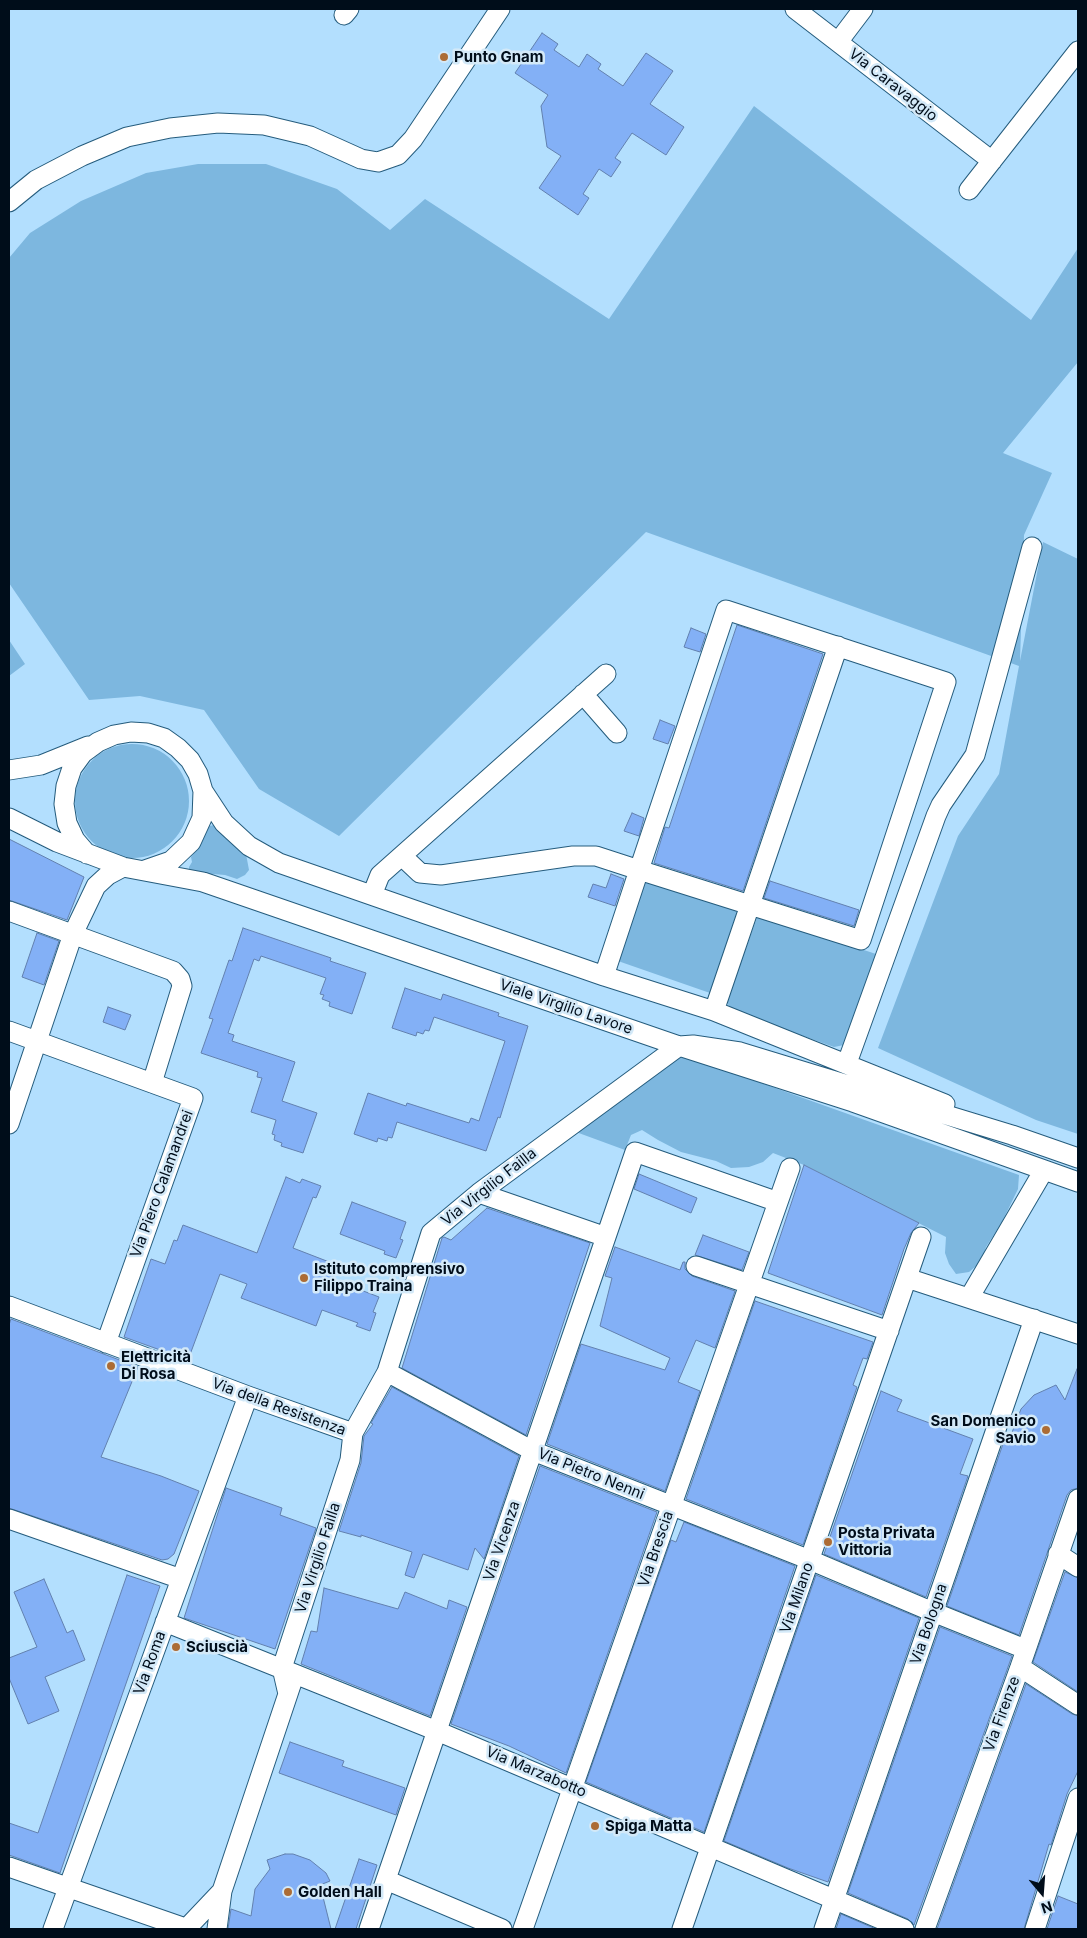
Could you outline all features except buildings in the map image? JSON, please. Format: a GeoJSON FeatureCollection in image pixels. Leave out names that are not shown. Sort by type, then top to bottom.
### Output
{"type":"FeatureCollection","features":[{"type":"Feature","properties":{"kind":"street"},"geometry":{"type":"LineString","coordinates":[[9,202],[36,180],[82,156],[127,137],[170,128],[218,123],[264,124],[310,136],[361,159],[378,162],[398,155],[412,138],[500,9]]}},
{"type":"Feature","properties":{"kind":"street","name":"Via Caravaggio"},"geometry":{"type":"LineString","coordinates":[[795,9],[992,161]]}},
{"type":"Feature","properties":{"kind":"street"},"geometry":{"type":"LineString","coordinates":[[838,42],[863,9]]}},
{"type":"Feature","properties":{"kind":"street"},"geometry":{"type":"LineString","coordinates":[[969,190],[1078,51]]}},
{"type":"Feature","properties":{"kind":"street"},"geometry":{"type":"LineString","coordinates":[[847,1063],[936,816],[941,805],[975,754],[1032,547]]}},
{"type":"Feature","properties":{"kind":"street"},"geometry":{"type":"LineString","coordinates":[[402,856],[420,873],[429,875],[441,875],[573,856],[596,856],[639,870],[861,940],[946,682],[726,610],[639,870],[604,976]]}},
{"type":"Feature","properties":{"kind":"street"},"geometry":{"type":"LineString","coordinates":[[714,1011],[838,646]]}},
{"type":"Feature","properties":{"kind":"street"},"geometry":{"type":"LineString","coordinates":[[372,895],[380,875],[606,674]]}},
{"type":"Feature","properties":{"kind":"street"},"geometry":{"type":"LineString","coordinates":[[583,694],[617,733]]}},
{"type":"Feature","properties":{"kind":"street"},"geometry":{"type":"LineString","coordinates":[[9,770],[41,765],[114,735],[131,732],[148,733],[164,738],[178,748],[190,760],[198,774],[203,791],[202,818],[191,842],[171,861],[146,870]]}},
{"type":"Feature","properties":{"kind":"street"},"geometry":{"type":"LineString","coordinates":[[87,854],[75,840],[67,823],[64,804],[66,786],[72,768],[83,753],[98,742]]}},
{"type":"Feature","properties":{"kind":"street","name":"Viale Virgilio Lavore"},"geometry":{"type":"LineString","coordinates":[[203,791],[224,823],[249,846],[279,863],[604,976],[714,1011],[921,1093],[1012,1135]]}},
{"type":"Feature","properties":{"kind":"street"},"geometry":{"type":"LineString","coordinates":[[9,818],[57,842],[123,867]]}},
{"type":"Feature","properties":{"kind":"street"},"geometry":{"type":"LineString","coordinates":[[9,1124],[73,934],[96,886],[108,875],[123,867]]}},
{"type":"Feature","properties":{"kind":"street","name":"Viale Virgilio Lavore"},"geometry":{"type":"LineString","coordinates":[[123,867],[203,882],[679,1046],[693,1045],[740,1052],[1012,1135],[1078,1158]]}},
{"type":"Feature","properties":{"kind":"street"},"geometry":{"type":"LineString","coordinates":[[9,911],[173,971],[180,979],[182,986],[152,1083]]}},
{"type":"Feature","properties":{"kind":"street","name":"Via Piero Calamandrei"},"geometry":{"type":"LineString","coordinates":[[9,1031],[193,1098],[106,1343]]}},
{"type":"Feature","properties":{"kind":"street"},"geometry":{"type":"LineString","coordinates":[[679,1046],[853,1102],[1078,1182]]}},
{"type":"Feature","properties":{"kind":"street","name":"Via Virgilio Failla"},"geometry":{"type":"LineString","coordinates":[[288,1671],[350,1460],[353,1433],[387,1372],[431,1233],[478,1193],[679,1046]]}},
{"type":"Feature","properties":{"kind":"street","name":"Via Vicenza"},"geometry":{"type":"LineString","coordinates":[[369,1929],[635,1152],[778,1202]]}},
{"type":"Feature","properties":{"kind":"street","name":"Via Brescia"},"geometry":{"type":"LineString","coordinates":[[523,1929],[790,1168]]}},
{"type":"Feature","properties":{"kind":"street"},"geometry":{"type":"LineString","coordinates":[[969,1298],[1044,1170]]}},
{"type":"Feature","properties":{"kind":"street"},"geometry":{"type":"LineString","coordinates":[[478,1193],[606,1237]]}},
{"type":"Feature","properties":{"kind":"street","name":"Via Milano"},"geometry":{"type":"LineString","coordinates":[[682,1929],[921,1237]]}},
{"type":"Feature","properties":{"kind":"street"},"geometry":{"type":"LineString","coordinates":[[696,1266],[889,1331]]}},
{"type":"Feature","properties":{"kind":"street"},"geometry":{"type":"LineString","coordinates":[[907,1278],[1078,1334]]}},
{"type":"Feature","properties":{"kind":"street","name":"Via della Resistenza"},"geometry":{"type":"LineString","coordinates":[[9,1306],[248,1396],[353,1433]]}},
{"type":"Feature","properties":{"kind":"street","name":"Via Bologna"},"geometry":{"type":"LineString","coordinates":[[824,1929],[1034,1320]]}},
{"type":"Feature","properties":{"kind":"street","name":"Via Pietro Nenni"},"geometry":{"type":"LineString","coordinates":[[387,1372],[533,1450],[810,1560],[933,1612],[1023,1658],[1078,1705]]}},
{"type":"Feature","properties":{"kind":"street","name":"Via Roma"},"geometry":{"type":"LineString","coordinates":[[53,1929],[248,1396]]}},
{"type":"Feature","properties":{"kind":"street","name":"Via Firenze"},"geometry":{"type":"LineString","coordinates":[[924,1929],[1023,1658],[1078,1499]]}},
{"type":"Feature","properties":{"kind":"street"},"geometry":{"type":"LineString","coordinates":[[9,1519],[181,1578]]}},
{"type":"Feature","properties":{"kind":"street"},"geometry":{"type":"LineString","coordinates":[[1058,1554],[1078,1567]]}},
{"type":"Feature","properties":{"kind":"street","name":"Via Marzabotto"},"geometry":{"type":"LineString","coordinates":[[165,1622],[437,1731],[904,1929]]}},
{"type":"Feature","properties":{"kind":"street"},"geometry":{"type":"LineString","coordinates":[[217,1929],[222,1891],[288,1694],[288,1671]]}},
{"type":"Feature","properties":{"kind":"street"},"geometry":{"type":"LineString","coordinates":[[1035,1929],[1078,1798]]}},
{"type":"Feature","properties":{"kind":"street"},"geometry":{"type":"LineString","coordinates":[[9,1867],[187,1929],[222,1891]]}},
{"type":"Feature","properties":{"kind":"street"},"geometry":{"type":"LineString","coordinates":[[386,1880],[502,1929]]}},
{"type":"Feature","properties":{"kind":"shaded area"},"geometry":{"type":"Polygon","coordinates":[[[754,106],[1031,320],[1078,248],[1078,362],[1003,453],[1052,473],[1024,535],[1020,661],[1043,542],[1078,559],[1078,1134],[1036,1120],[878,1048],[958,836],[999,774],[1019,666],[646,532],[339,836],[259,789],[204,710],[140,696],[89,700],[9,583],[9,258],[30,233],[81,201],[146,173],[198,164],[266,164],[337,189],[390,230],[425,199],[609,319],[754,106]]]}},
{"type":"Feature","properties":{"kind":"shaded area"},"geometry":{"type":"Polygon","coordinates":[[[9,640],[25,664],[9,676],[9,640]]]}},
{"type":"Feature","properties":{"kind":"shaded area"},"geometry":{"type":"Polygon","coordinates":[[[132,744],[154,748],[164,753],[180,769],[185,779],[189,801],[185,823],[180,833],[164,849],[154,854],[132,858],[110,854],[100,849],[84,833],[79,823],[75,801],[79,779],[84,769],[100,753],[110,748],[132,744]]]}},
{"type":"Feature","properties":{"kind":"shaded area"},"geometry":{"type":"Polygon","coordinates":[[[214,825],[226,838],[246,854],[249,870],[245,875],[237,879],[225,875],[213,874],[206,876],[189,872],[192,862],[191,857],[201,844],[209,826],[214,825]]]}},
{"type":"Feature","properties":{"kind":"shaded area"},"geometry":{"type":"Polygon","coordinates":[[[646,881],[738,909],[710,993],[618,961],[646,881]]]}},
{"type":"Feature","properties":{"kind":"shaded area"},"geometry":{"type":"Polygon","coordinates":[[[758,915],[876,954],[847,1042],[844,1045],[834,1047],[733,1011],[729,1007],[727,1001],[758,915]]]}},
{"type":"Feature","properties":{"kind":"shaded area"},"geometry":{"type":"Polygon","coordinates":[[[679,1057],[691,1058],[1019,1175],[1018,1189],[1002,1222],[986,1247],[981,1262],[969,1272],[956,1274],[949,1264],[945,1253],[946,1237],[804,1165],[773,1153],[763,1162],[749,1167],[731,1168],[716,1161],[681,1152],[642,1130],[631,1135],[625,1150],[576,1132],[679,1057]]]}},
{"type":"Feature","properties":{"kind":"place","name":"Punto Gnam"},"geometry":{"type":"Point","coordinates":[444,57]}},
{"type":"Feature","properties":{"kind":"place","name":"Istituto comprensivo Filippo Traina"},"geometry":{"type":"Point","coordinates":[304,1278]}},
{"type":"Feature","properties":{"kind":"place","name":"Elettricità Di Rosa"},"geometry":{"type":"Point","coordinates":[111,1366]}},
{"type":"Feature","properties":{"kind":"place","name":"San Domenico Savio"},"geometry":{"type":"Point","coordinates":[1046,1430]}},
{"type":"Feature","properties":{"kind":"place","name":"Posta Privata Vittoria"},"geometry":{"type":"Point","coordinates":[828,1542]}},
{"type":"Feature","properties":{"kind":"place","name":"Sciuscià"},"geometry":{"type":"Point","coordinates":[176,1647]}},
{"type":"Feature","properties":{"kind":"place","name":"Spiga Matta"},"geometry":{"type":"Point","coordinates":[595,1826]}},
{"type":"Feature","properties":{"kind":"place","name":"Golden Hall"},"geometry":{"type":"Point","coordinates":[288,1892]}}]}
